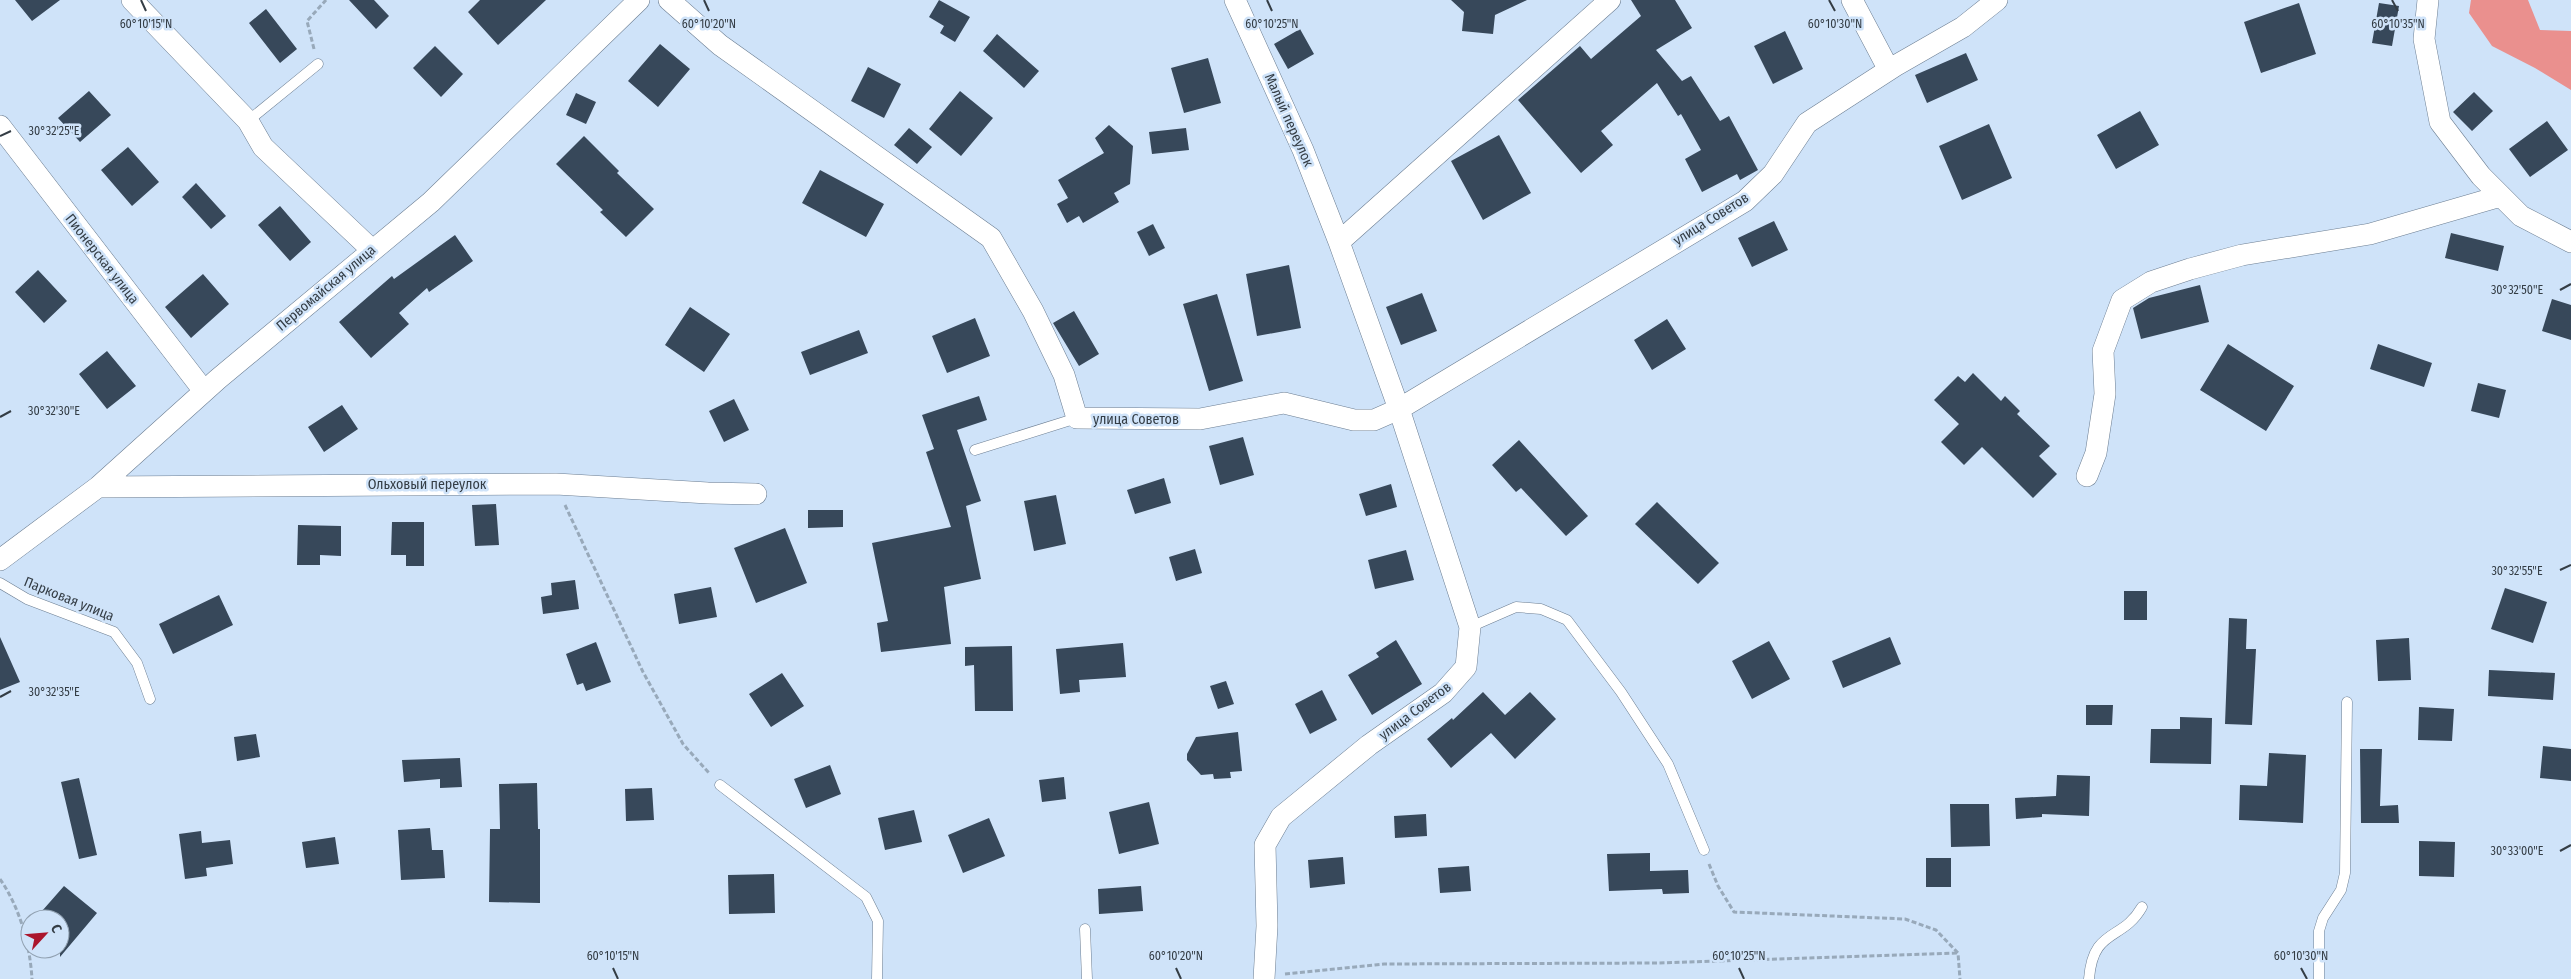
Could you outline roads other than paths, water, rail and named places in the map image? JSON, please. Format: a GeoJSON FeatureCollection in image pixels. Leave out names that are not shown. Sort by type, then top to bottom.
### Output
{"type":"FeatureCollection","features":[{"type":"Feature","properties":{"kind":"street"},"geometry":{"type":"LineString","coordinates":[[132,0],[248,121],[263,147],[372,250]]}},
{"type":"Feature","properties":{"kind":"street","name":"Первомайская улица"},"geometry":{"type":"LineString","coordinates":[[0,560],[98,487],[204,391],[431,202],[638,0]]}},
{"type":"Feature","properties":{"kind":"street"},"geometry":{"type":"LineString","coordinates":[[669,0],[720,45],[991,238],[1032,311],[1064,376],[1077,418]]}},
{"type":"Feature","properties":{"kind":"street","name":"Малый переулок"},"geometry":{"type":"LineString","coordinates":[[1235,0],[1303,150],[1339,242]]}},
{"type":"Feature","properties":{"kind":"street"},"geometry":{"type":"LineString","coordinates":[[1339,242],[1610,0]]}},
{"type":"Feature","properties":{"kind":"street","name":"улица Советов"},"geometry":{"type":"LineString","coordinates":[[1077,418],[1200,419],[1284,403],[1354,420],[1374,420],[1399,409],[1744,201],[1773,174],[1807,123],[1889,70],[1963,27],[1997,0]]}},
{"type":"Feature","properties":{"kind":"street"},"geometry":{"type":"LineString","coordinates":[[2428,0],[2424,39],[2440,122],[2481,176],[2522,216],[2571,242]]}},
{"type":"Feature","properties":{"kind":"street"},"geometry":{"type":"LineString","coordinates":[[1854,3],[1889,70]]}},
{"type":"Feature","properties":{"kind":"street","name":"Пионерская улица"},"geometry":{"type":"LineString","coordinates":[[0,126],[204,391]]}},
{"type":"Feature","properties":{"kind":"street"},"geometry":{"type":"LineString","coordinates":[[2087,476],[2096,453],[2105,394],[2103,351],[2122,300],[2151,282],[2190,269],[2242,255],[2370,234],[2501,196]]}},
{"type":"Feature","properties":{"kind":"street","name":"улица Советов"},"geometry":{"type":"LineString","coordinates":[[1264,977],[1268,926],[1265,845],[1281,817],[1369,746],[1443,693],[1466,667],[1470,627],[1399,409],[1339,242]]}},
{"type":"Feature","properties":{"kind":"street","name":"Ольховый переулок"},"geometry":{"type":"LineString","coordinates":[[98,487],[556,484],[756,494]]}},
{"type":"Feature","properties":{"kind":"lane"},"geometry":{"type":"LineString","coordinates":[[248,121],[318,64]]}},
{"type":"Feature","properties":{"kind":"lane"},"geometry":{"type":"LineString","coordinates":[[975,450],[1077,418]]}},
{"type":"Feature","properties":{"kind":"lane","name":"Парковая улица"},"geometry":{"type":"LineString","coordinates":[[0,584],[27,599],[114,632],[137,663],[150,699]]}},
{"type":"Feature","properties":{"kind":"lane"},"geometry":{"type":"LineString","coordinates":[[1470,627],[1516,607],[1541,608],[1567,620],[1621,692],[1668,764],[1704,850]]}},
{"type":"Feature","properties":{"kind":"lane"},"geometry":{"type":"LineString","coordinates":[[2319,979],[2319,931],[2323,918],[2341,890],[2345,873],[2347,702]]}},
{"type":"Feature","properties":{"kind":"lane"},"geometry":{"type":"LineString","coordinates":[[720,785],[866,897],[878,921],[877,979]]}},
{"type":"Feature","properties":{"kind":"lane"},"geometry":{"type":"LineString","coordinates":[[2088,979],[2090,961],[2098,946],[2110,934],[2136,918],[2142,907]]}},
{"type":"Feature","properties":{"kind":"lane"},"geometry":{"type":"LineString","coordinates":[[1085,929],[1086,979]]}}]}
